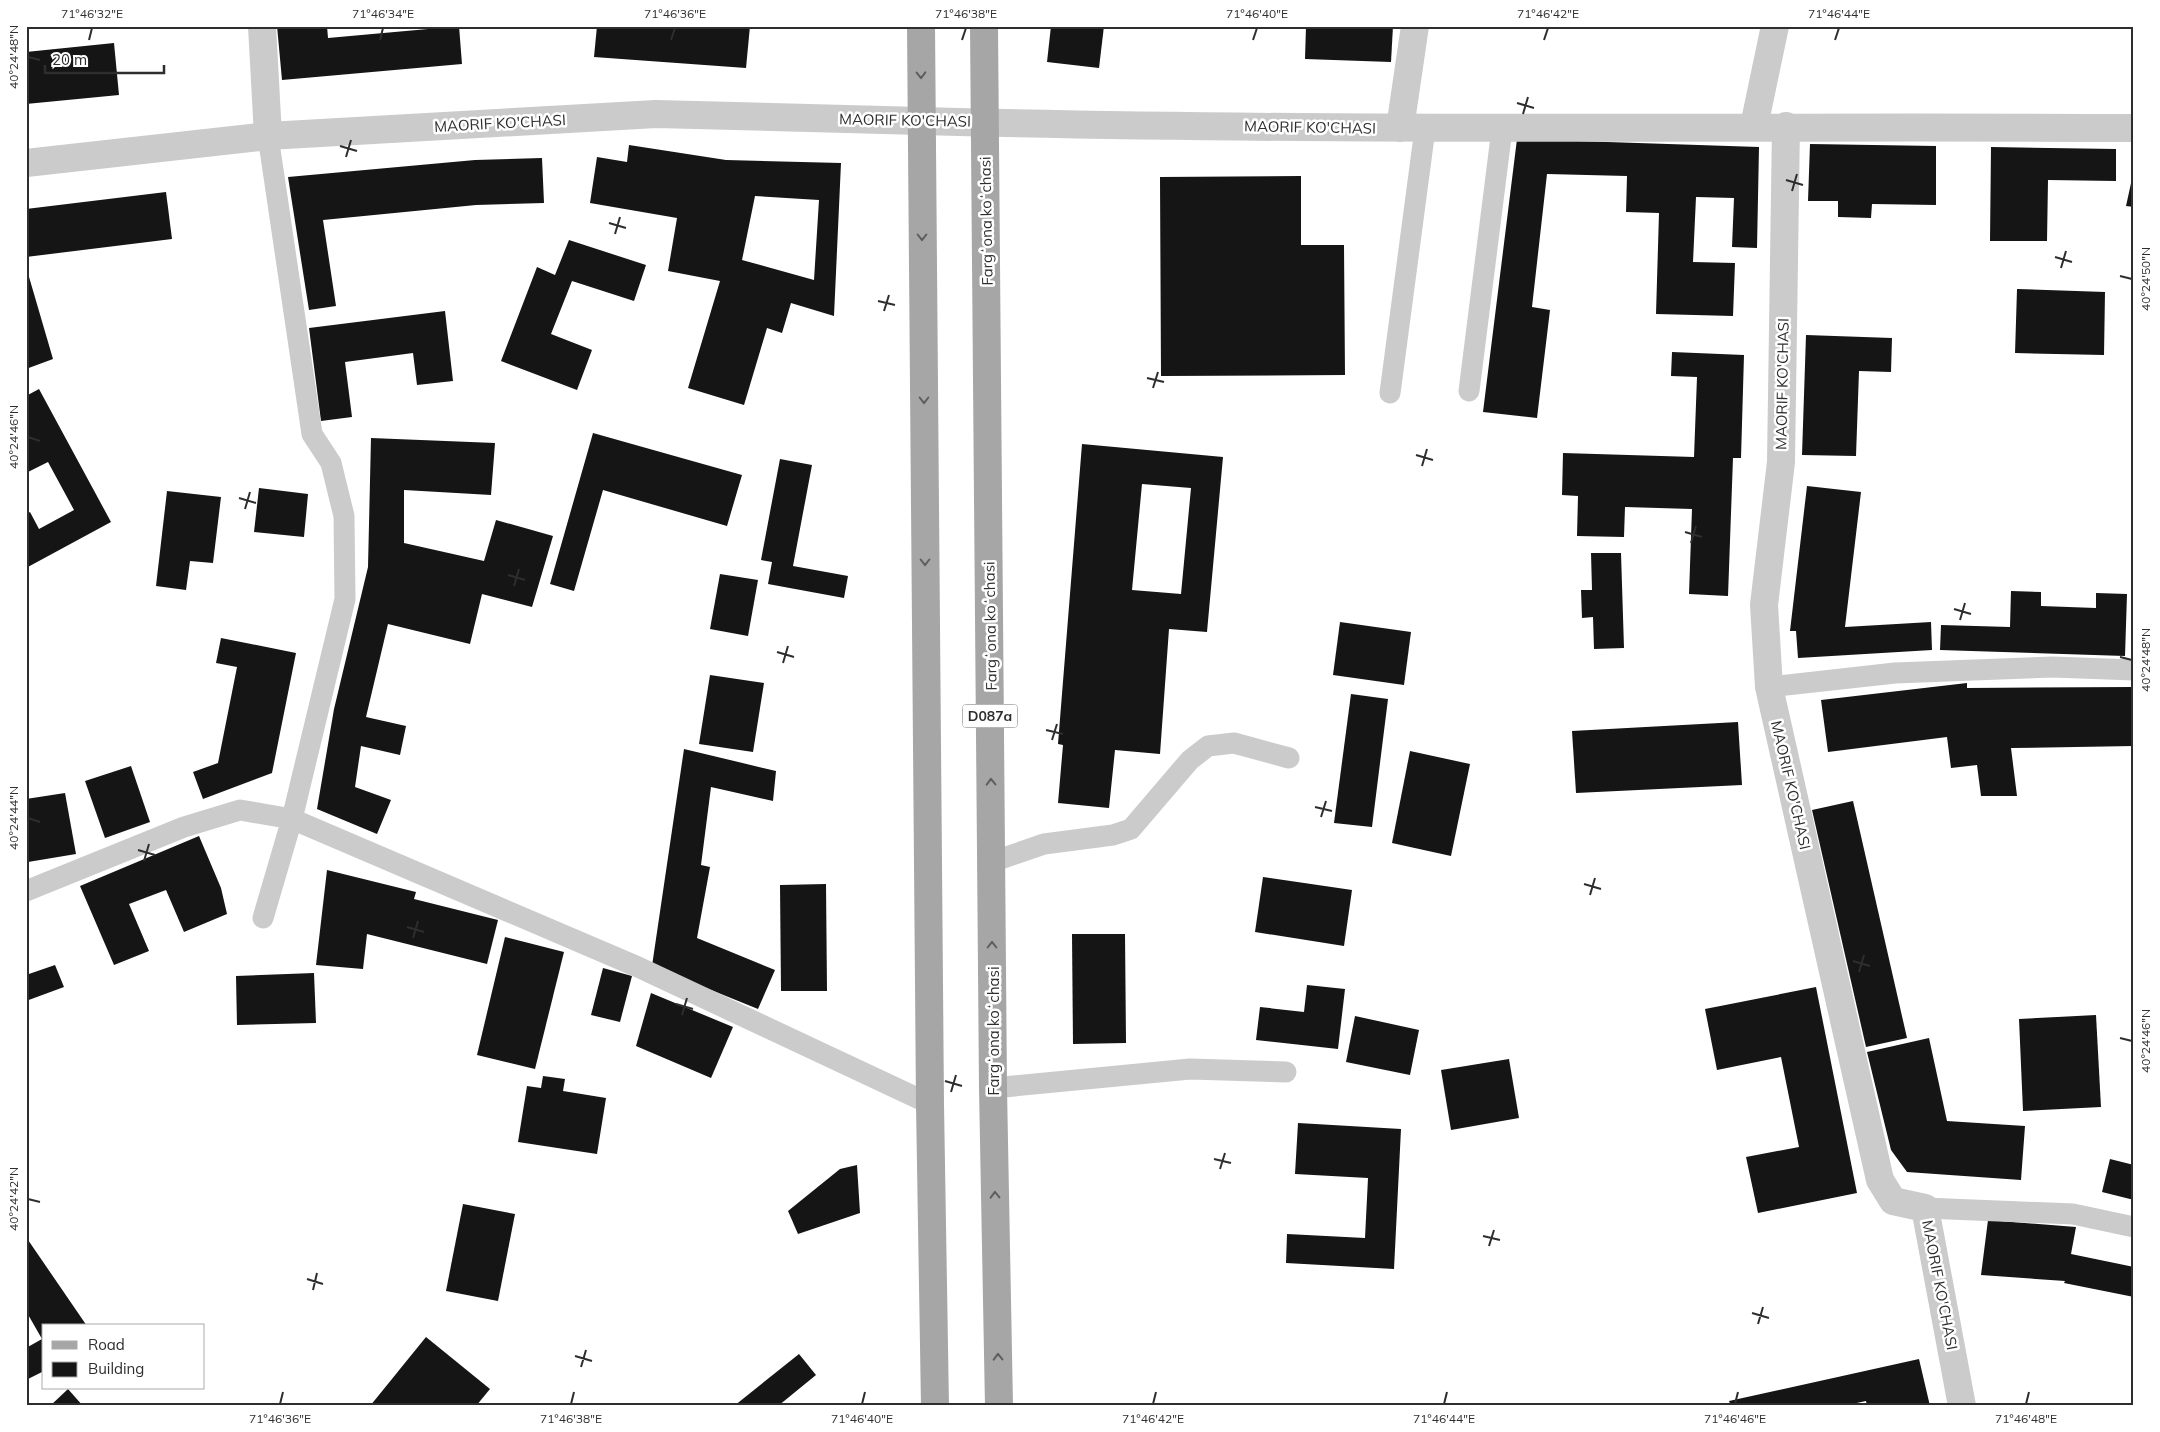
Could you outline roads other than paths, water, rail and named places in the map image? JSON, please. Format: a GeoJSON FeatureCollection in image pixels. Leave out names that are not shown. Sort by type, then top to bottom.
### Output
{"type":"FeatureCollection","features":[{"type":"Feature","properties":{"kind":"main road"},"geometry":{"type":"LineString","coordinates":[[920,26],[930,1104],[935,1406]]}},
{"type":"Feature","properties":{"kind":"main road","name":"Fargʻona koʻchasi"},"geometry":{"type":"LineString","coordinates":[[984,26],[993,1088],[999,1406]]}},
{"type":"Feature","properties":{"kind":"street"},"geometry":{"type":"LineString","coordinates":[[262,26],[268,136]]}},
{"type":"Feature","properties":{"kind":"street"},"geometry":{"type":"LineString","coordinates":[[1412,128],[1415,26]]}},
{"type":"Feature","properties":{"kind":"street"},"geometry":{"type":"LineString","coordinates":[[1754,126],[1775,26]]}},
{"type":"Feature","properties":{"kind":"street","name":"MAORIF KO'CHASI"},"geometry":{"type":"LineString","coordinates":[[26,164],[268,136],[656,114],[922,121],[1502,129],[1754,126],[2134,128]]}},
{"type":"Feature","properties":{"kind":"street","name":"MAORIF KO'CHASI"},"geometry":{"type":"LineString","coordinates":[[1786,126],[1781,462],[1764,605],[1769,686],[1880,1180],[1893,1200],[1925,1208],[1962,1406]]}},
{"type":"Feature","properties":{"kind":"lane"},"geometry":{"type":"LineString","coordinates":[[1390,393],[1412,128]]}},
{"type":"Feature","properties":{"kind":"lane"},"geometry":{"type":"LineString","coordinates":[[1469,391],[1502,129]]}},
{"type":"Feature","properties":{"kind":"lane"},"geometry":{"type":"LineString","coordinates":[[263,918],[292,819],[345,600],[344,516],[331,463],[312,434],[268,136]]}},
{"type":"Feature","properties":{"kind":"lane"},"geometry":{"type":"LineString","coordinates":[[1769,686],[1895,672],[2052,667],[2134,670]]}},
{"type":"Feature","properties":{"kind":"lane"},"geometry":{"type":"LineString","coordinates":[[992,862],[1044,844],[1113,835],[1131,829],[1190,760],[1208,746],[1234,743],[1289,758]]}},
{"type":"Feature","properties":{"kind":"lane"},"geometry":{"type":"LineString","coordinates":[[26,892],[184,827],[240,810],[292,819],[638,967],[930,1104]]}},
{"type":"Feature","properties":{"kind":"lane"},"geometry":{"type":"LineString","coordinates":[[993,1088],[1190,1069],[1286,1072]]}},
{"type":"Feature","properties":{"kind":"lane"},"geometry":{"type":"LineString","coordinates":[[1925,1208],[2073,1214],[2134,1227]]}}]}
